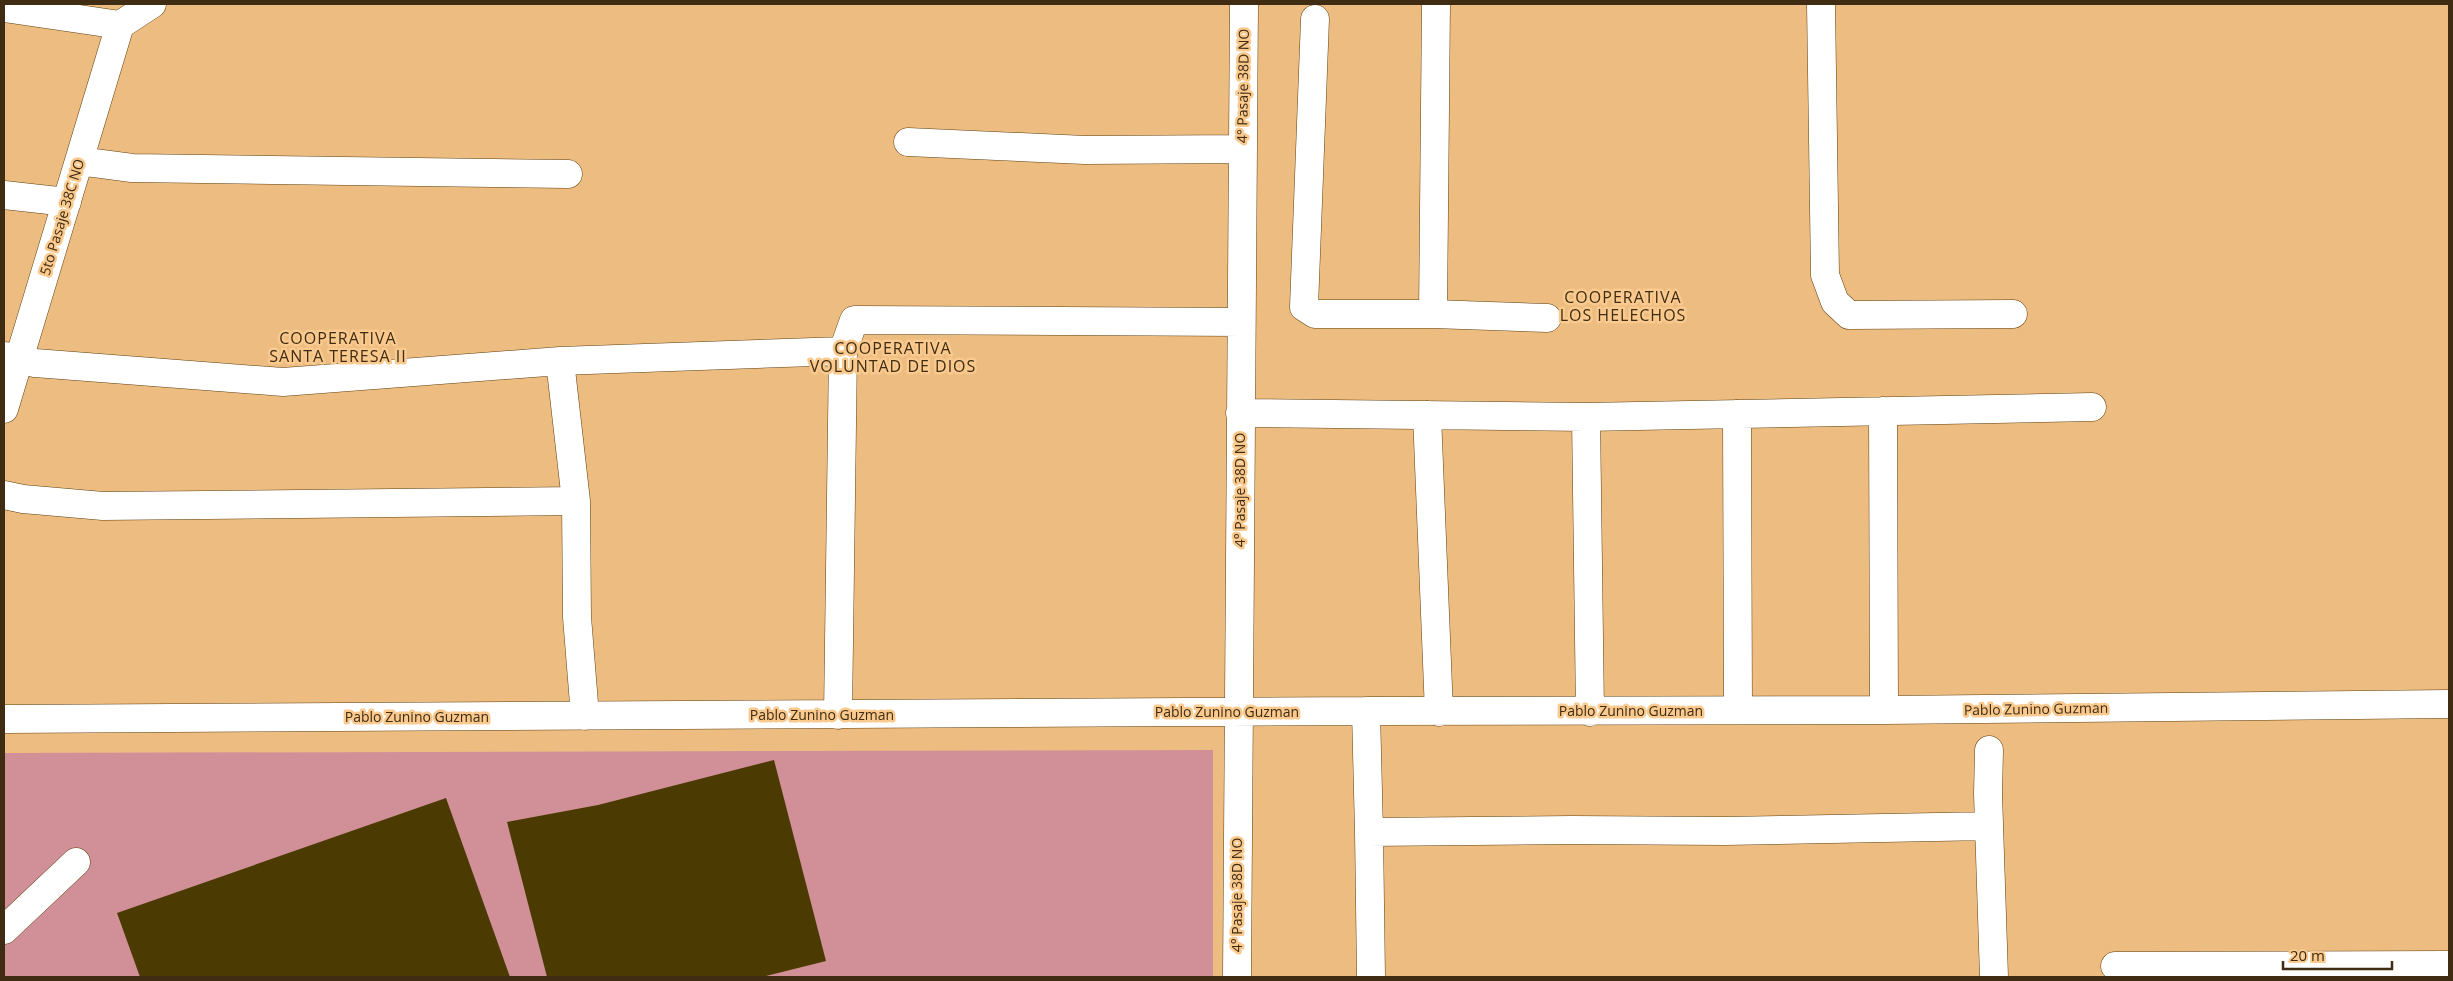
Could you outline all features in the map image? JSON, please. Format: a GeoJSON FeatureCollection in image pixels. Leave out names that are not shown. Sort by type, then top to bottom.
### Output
{"type":"FeatureCollection","features":[{"type":"Feature","properties":{"kind":"street"},"geometry":{"type":"LineString","coordinates":[[4,8],[120,25],[152,4]]}},
{"type":"Feature","properties":{"kind":"street","name":"4° Pasaje 38D NO"},"geometry":{"type":"LineString","coordinates":[[1237,977],[1244,4]]}},
{"type":"Feature","properties":{"kind":"street"},"geometry":{"type":"LineString","coordinates":[[1434,314],[1436,4]]}},
{"type":"Feature","properties":{"kind":"street"},"geometry":{"type":"LineString","coordinates":[[1821,4],[1826,275],[1835,302],[1849,315],[2013,314]]}},
{"type":"Feature","properties":{"kind":"street"},"geometry":{"type":"LineString","coordinates":[[1315,19],[1304,307],[1315,314],[1434,314],[1547,318]]}},
{"type":"Feature","properties":{"kind":"street","name":"5to Pasaje 38C NO"},"geometry":{"type":"LineString","coordinates":[[4,409],[11,357],[67,202],[120,25]]}},
{"type":"Feature","properties":{"kind":"street"},"geometry":{"type":"LineString","coordinates":[[908,142],[1085,150],[1242,149]]}},
{"type":"Feature","properties":{"kind":"street"},"geometry":{"type":"LineString","coordinates":[[79,161],[132,168],[568,174]]}},
{"type":"Feature","properties":{"kind":"street"},"geometry":{"type":"LineString","coordinates":[[4,195],[67,202]]}},
{"type":"Feature","properties":{"kind":"street"},"geometry":{"type":"LineString","coordinates":[[838,715],[843,351],[854,320],[1242,322]]}},
{"type":"Feature","properties":{"kind":"street"},"geometry":{"type":"LineString","coordinates":[[11,357],[35,363],[283,382],[560,361],[843,351]]}},
{"type":"Feature","properties":{"kind":"street"},"geometry":{"type":"LineString","coordinates":[[560,361],[576,501],[577,617],[585,716]]}},
{"type":"Feature","properties":{"kind":"street"},"geometry":{"type":"LineString","coordinates":[[1240,413],[1586,417],[2092,407]]}},
{"type":"Feature","properties":{"kind":"street"},"geometry":{"type":"LineString","coordinates":[[1883,411],[1884,710]]}},
{"type":"Feature","properties":{"kind":"street"},"geometry":{"type":"LineString","coordinates":[[1737,414],[1738,710]]}},
{"type":"Feature","properties":{"kind":"street"},"geometry":{"type":"LineString","coordinates":[[1427,415],[1439,712]]}},
{"type":"Feature","properties":{"kind":"street"},"geometry":{"type":"LineString","coordinates":[[1586,417],[1590,712]]}},
{"type":"Feature","properties":{"kind":"street"},"geometry":{"type":"LineString","coordinates":[[4,495],[23,499],[103,506],[576,501]]}},
{"type":"Feature","properties":{"kind":"street","name":"Pablo Zunino Guzman"},"geometry":{"type":"LineString","coordinates":[[4,719],[1366,711],[1590,712],[2449,704]]}},
{"type":"Feature","properties":{"kind":"street"},"geometry":{"type":"LineString","coordinates":[[1366,711],[1371,977]]}},
{"type":"Feature","properties":{"kind":"street"},"geometry":{"type":"LineString","coordinates":[[1990,750],[1989,826],[1994,977]]}},
{"type":"Feature","properties":{"kind":"street"},"geometry":{"type":"LineString","coordinates":[[1369,832],[1725,831],[1989,826]]}},
{"type":"Feature","properties":{"kind":"street"},"geometry":{"type":"LineString","coordinates":[[4,930],[76,862]]}},
{"type":"Feature","properties":{"kind":"street"},"geometry":{"type":"LineString","coordinates":[[2115,966],[2449,965]]}},
{"type":"Feature","properties":{"kind":"shaded area"},"geometry":{"type":"Polygon","coordinates":[[[1213,750],[1213,977],[4,977],[4,753],[1213,750]]]}},
{"type":"Feature","properties":{"kind":"building"},"geometry":{"type":"Polygon","coordinates":[[[774,760],[826,961],[762,977],[547,977],[507,822],[598,805],[774,760]]]}},
{"type":"Feature","properties":{"kind":"building"},"geometry":{"type":"Polygon","coordinates":[[[446,798],[510,977],[140,977],[117,913],[446,798]]]}},
{"type":"Feature","properties":{"kind":"district","name":"COOPERATIVA LOS HELECHOS"},"geometry":{"type":"Point","coordinates":[1623,306]}},
{"type":"Feature","properties":{"kind":"district","name":"COOPERATIVA SANTA TERESA II"},"geometry":{"type":"Point","coordinates":[338,347]}},
{"type":"Feature","properties":{"kind":"district","name":"COOPERATIVA VOLUNTAD DE DIOS"},"geometry":{"type":"Point","coordinates":[893,357]}}]}
